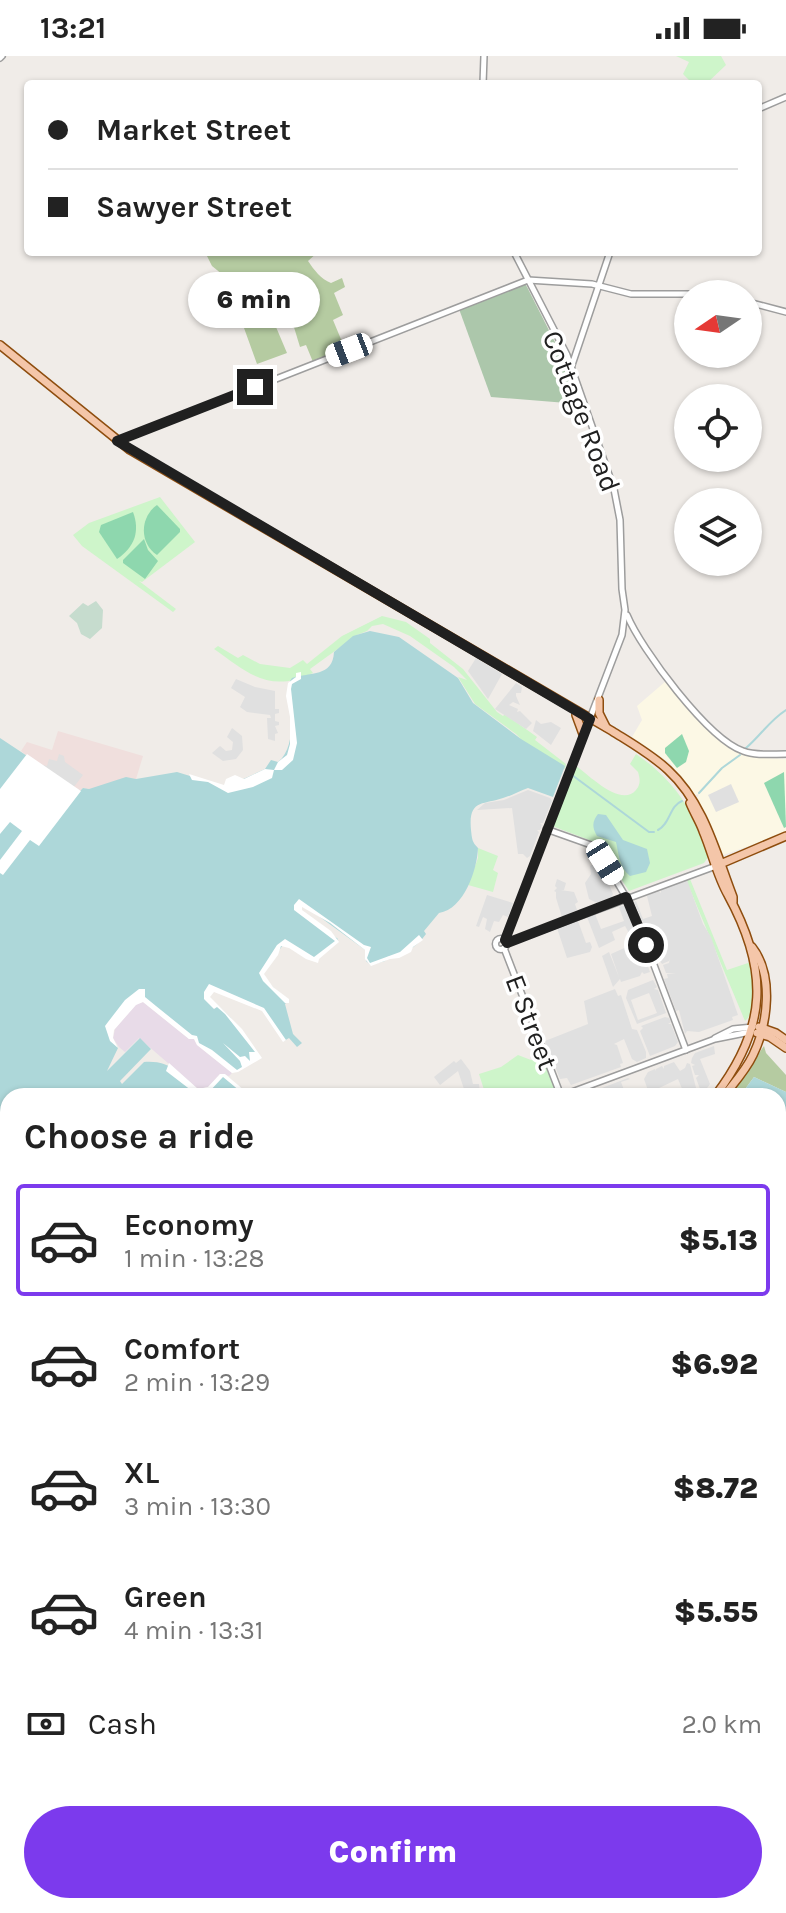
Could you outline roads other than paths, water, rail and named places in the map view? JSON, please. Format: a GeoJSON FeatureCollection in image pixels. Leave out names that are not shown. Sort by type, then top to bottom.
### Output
{"type":"FeatureCollection","features":[{"type":"Feature","properties":{"kind":"main road"},"geometry":{"type":"LineString","coordinates":[[0,345],[117,441],[630,744]]}},
{"type":"Feature","properties":{"kind":"main road"},"geometry":{"type":"LineString","coordinates":[[599,700],[599,713],[608,729]]}},
{"type":"Feature","properties":{"kind":"main road"},"geometry":{"type":"LineString","coordinates":[[561,703],[576,715],[608,729],[667,769],[702,817],[729,899],[733,902]]}},
{"type":"Feature","properties":{"kind":"main road"},"geometry":{"type":"LineString","coordinates":[[576,715],[583,734]]}},
{"type":"Feature","properties":{"kind":"main road"},"geometry":{"type":"LineString","coordinates":[[718,863],[786,836]]}},
{"type":"Feature","properties":{"kind":"main road"},"geometry":{"type":"LineString","coordinates":[[718,863],[762,843],[772,842]]}},
{"type":"Feature","properties":{"kind":"main road"},"geometry":{"type":"LineString","coordinates":[[725,877],[734,859]]}},
{"type":"Feature","properties":{"kind":"main road"},"geometry":{"type":"LineString","coordinates":[[718,863],[750,945],[758,986],[754,1053]]}},
{"type":"Feature","properties":{"kind":"main road"},"geometry":{"type":"LineString","coordinates":[[756,1030],[786,1048]]}},
{"type":"Feature","properties":{"kind":"main road"},"geometry":{"type":"LineString","coordinates":[[756,1030],[786,1040]]}},
{"type":"Feature","properties":{"kind":"main road"},"geometry":{"type":"LineString","coordinates":[[720,1088],[756,1030]]}},
{"type":"Feature","properties":{"kind":"main road"},"geometry":{"type":"LineString","coordinates":[[730,1088],[764,1042],[776,1040]]}},
{"type":"Feature","properties":{"kind":"street"},"geometry":{"type":"LineString","coordinates":[[483,80],[484,56]]}},
{"type":"Feature","properties":{"kind":"street"},"geometry":{"type":"LineString","coordinates":[[762,107],[786,97]]}},
{"type":"Feature","properties":{"kind":"street","name":"Cottage Road"},"geometry":{"type":"LineString","coordinates":[[505,944],[546,829],[599,700],[623,632],[625,610],[616,498],[571,368],[516,256]]}},
{"type":"Feature","properties":{"kind":"street"},"geometry":{"type":"LineString","coordinates":[[571,368],[609,256]]}},
{"type":"Feature","properties":{"kind":"street"},"geometry":{"type":"LineString","coordinates":[[117,441],[528,280],[599,286],[631,294],[674,294]]}},
{"type":"Feature","properties":{"kind":"street"},"geometry":{"type":"LineString","coordinates":[[762,306],[786,312]]}},
{"type":"Feature","properties":{"kind":"street"},"geometry":{"type":"LineString","coordinates":[[625,610],[633,628],[668,679],[724,739],[745,752],[786,754]]}},
{"type":"Feature","properties":{"kind":"street"},"geometry":{"type":"LineString","coordinates":[[546,829],[591,845],[605,862],[626,897],[686,1050]]}},
{"type":"Feature","properties":{"kind":"street"},"geometry":{"type":"LineString","coordinates":[[505,944],[718,863]]}},
{"type":"Feature","properties":{"kind":"street","name":"E Street"},"geometry":{"type":"LineString","coordinates":[[505,944],[558,1088]]}},
{"type":"Feature","properties":{"kind":"street"},"geometry":{"type":"LineString","coordinates":[[583,1088],[715,1039],[733,1029],[756,1030]]}},
{"type":"Feature","properties":{"kind":"water"},"geometry":{"type":"Polygon","coordinates":[[[370,631],[399,637],[458,678],[473,703],[521,739],[565,766],[553,797],[528,788],[478,805],[472,813],[471,830],[478,848],[468,887],[456,904],[439,913],[418,943],[404,953],[387,957],[385,961],[371,965],[366,961],[368,952],[298,904],[302,912],[338,939],[316,959],[285,942],[263,973],[287,1002],[293,1034],[302,1043],[297,1047],[289,1038],[284,1041],[263,1010],[214,991],[208,996],[230,1017],[256,1051],[257,1058],[236,1072],[198,1044],[198,1040],[140,999],[112,1030],[111,1037],[118,1048],[107,1071],[140,1038],[151,1049],[120,1081],[122,1084],[144,1062],[153,1062],[174,1069],[194,1088],[0,1088],[0,738],[80,791],[126,777],[136,779],[177,772],[226,787],[265,769],[271,760],[278,762],[284,755],[291,736],[290,681],[325,670],[333,660],[334,652],[353,636],[370,631]]]}},
{"type":"Feature","properties":{"kind":"water"},"geometry":{"type":"Polygon","coordinates":[[[598,814],[606,815],[623,840],[647,849],[650,863],[646,872],[630,876],[626,872],[616,842],[595,833],[594,822],[598,814]]]}},
{"type":"Feature","properties":{"kind":"water"},"geometry":{"type":"Polygon","coordinates":[[[223,1075],[238,1088],[210,1088],[223,1075]]]}},
{"type":"Feature","properties":{"kind":"water"},"geometry":{"type":"Polygon","coordinates":[[[754,1077],[777,1088],[746,1088],[754,1077]]]}},
{"type":"Feature","properties":{"kind":"waterway"},"geometry":{"type":"LineString","coordinates":[[746,748],[786,710]]}},
{"type":"Feature","properties":{"kind":"waterway"},"geometry":{"type":"LineString","coordinates":[[699,793],[722,768],[740,755]]}},
{"type":"Feature","properties":{"kind":"waterway"},"geometry":{"type":"LineString","coordinates":[[572,775],[649,832],[654,832]]}},
{"type":"Feature","properties":{"kind":"waterway"},"geometry":{"type":"LineString","coordinates":[[658,830],[682,801]]}}]}
